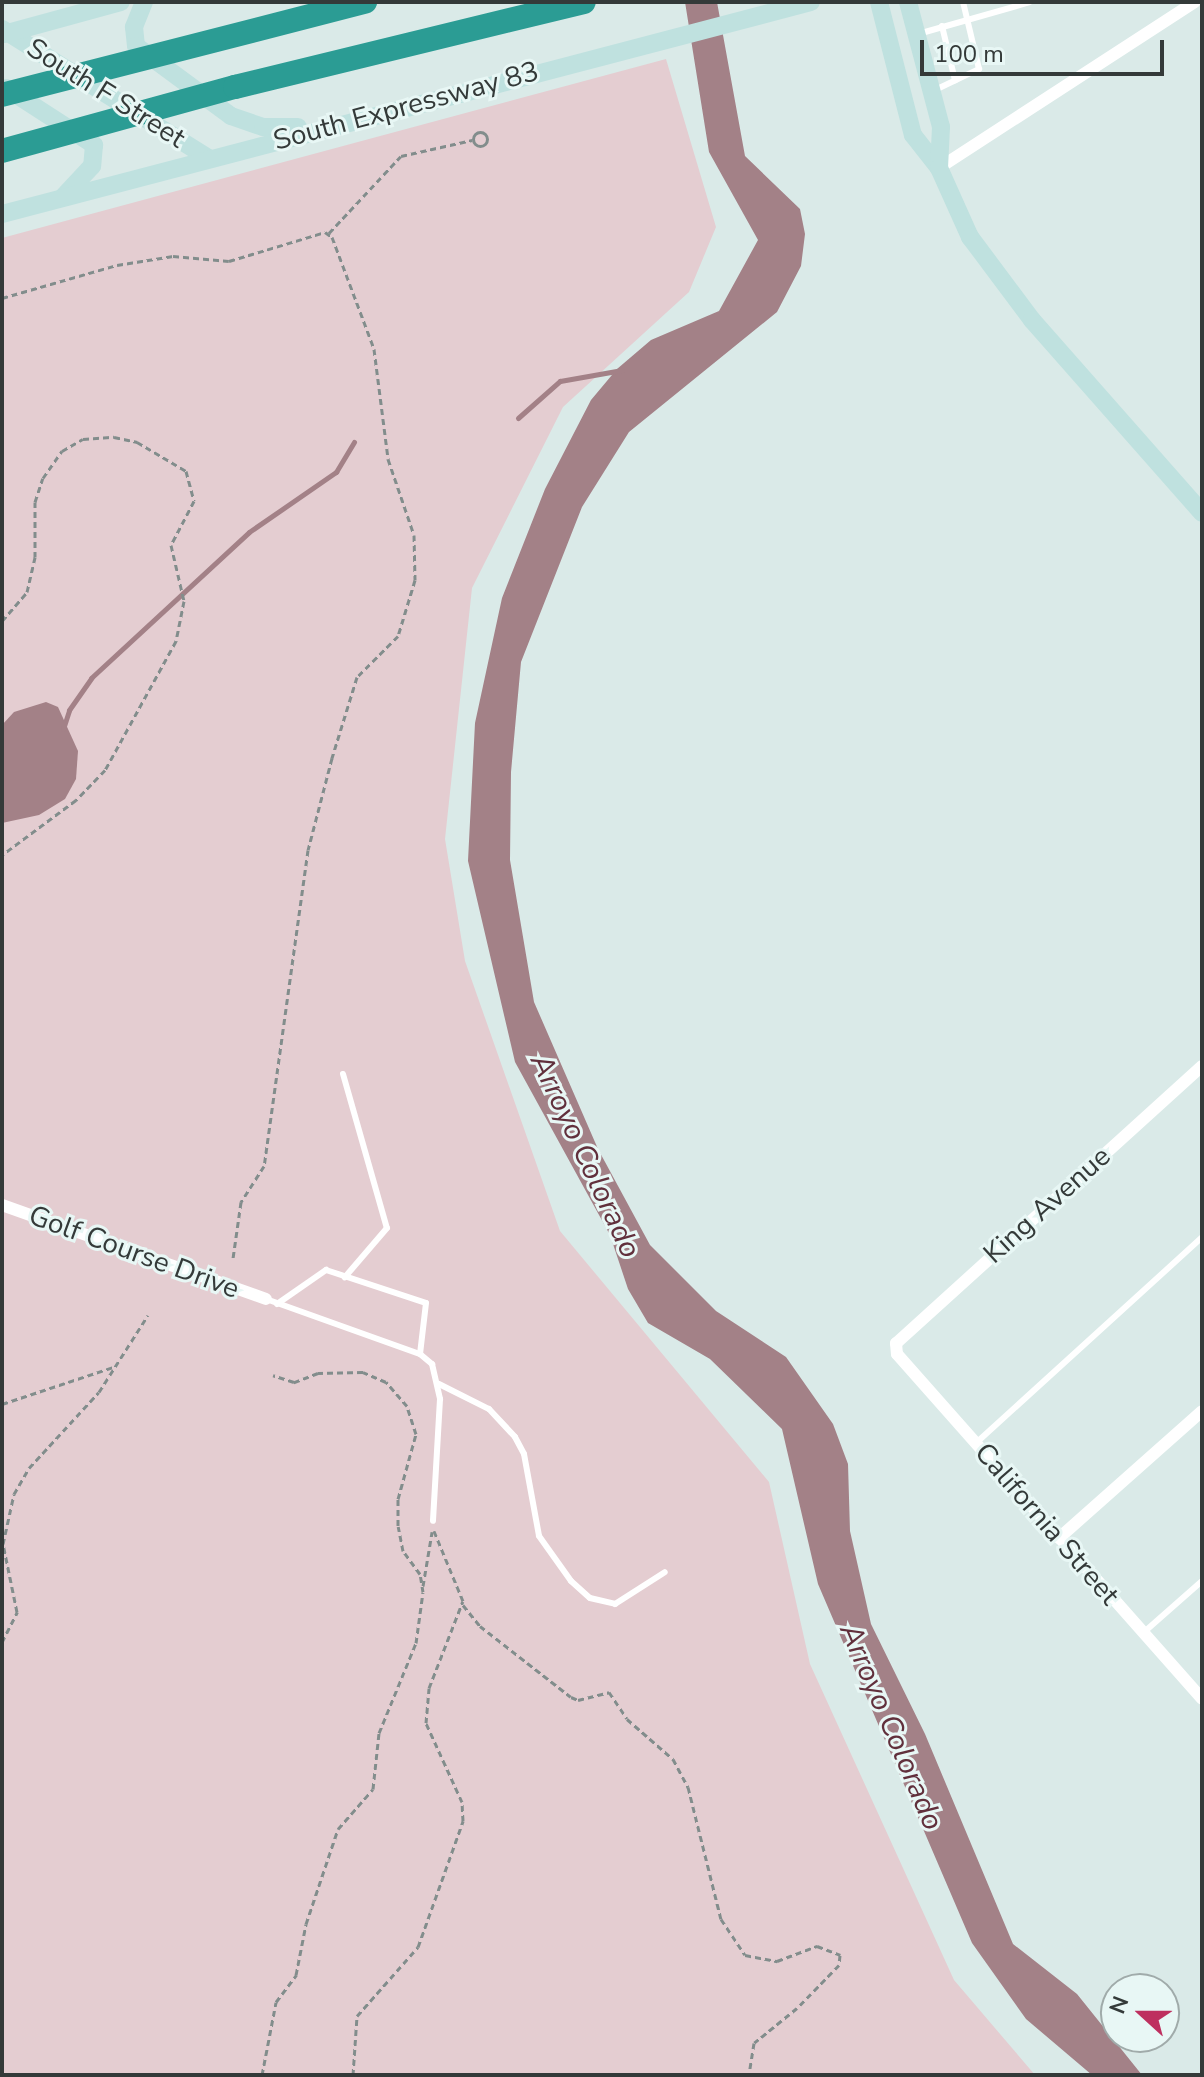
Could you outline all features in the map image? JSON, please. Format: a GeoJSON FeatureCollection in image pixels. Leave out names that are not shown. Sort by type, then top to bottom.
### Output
{"type":"FeatureCollection","features":[{"type":"Feature","properties":{"kind":"highway"},"geometry":{"type":"LineString","coordinates":[[2,95],[179,53],[365,2]]}},
{"type":"Feature","properties":{"kind":"highway"},"geometry":{"type":"LineString","coordinates":[[2,153],[235,87],[584,2]]}},
{"type":"Feature","properties":{"kind":"main road"},"geometry":{"type":"LineString","coordinates":[[5,32],[73,9],[121,2]]}},
{"type":"Feature","properties":{"kind":"main road"},"geometry":{"type":"LineString","coordinates":[[144,2],[134,27],[136,46],[231,116],[263,127],[321,128]]}},
{"type":"Feature","properties":{"kind":"main road","name":"South Expressway 83"},"geometry":{"type":"LineString","coordinates":[[2,214],[809,2]]}},
{"type":"Feature","properties":{"kind":"main road"},"geometry":{"type":"LineString","coordinates":[[879,2],[913,135],[939,168],[970,237],[1032,320],[1202,513]]}},
{"type":"Feature","properties":{"kind":"main road"},"geometry":{"type":"LineString","coordinates":[[908,2],[941,127],[939,168]]}},
{"type":"Feature","properties":{"kind":"main road","name":"South F Street"},"geometry":{"type":"LineString","coordinates":[[5,32],[210,159]]}},
{"type":"Feature","properties":{"kind":"main road"},"geometry":{"type":"LineString","coordinates":[[2,85],[94,145],[92,166],[61,199]]}},
{"type":"Feature","properties":{"kind":"street"},"geometry":{"type":"LineString","coordinates":[[939,168],[1195,2]]}},
{"type":"Feature","properties":{"kind":"street","name":"King Avenue"},"geometry":{"type":"LineString","coordinates":[[896,1347],[909,1327],[1202,1066]]}},
{"type":"Feature","properties":{"kind":"street","name":"Golf Course Drive"},"geometry":{"type":"LineString","coordinates":[[2,1205],[271,1301]]}},
{"type":"Feature","properties":{"kind":"street","name":"California Street"},"geometry":{"type":"LineString","coordinates":[[896,1347],[976,1443],[1202,1699]]}},
{"type":"Feature","properties":{"kind":"street"},"geometry":{"type":"LineString","coordinates":[[1059,1538],[1202,1411]]}},
{"type":"Feature","properties":{"kind":"lane"},"geometry":{"type":"LineString","coordinates":[[932,92],[979,69],[963,2]]}},
{"type":"Feature","properties":{"kind":"lane"},"geometry":{"type":"LineString","coordinates":[[917,34],[1030,2]]}},
{"type":"Feature","properties":{"kind":"lane"},"geometry":{"type":"LineString","coordinates":[[942,26],[955,80]]}},
{"type":"Feature","properties":{"kind":"lane"},"geometry":{"type":"LineString","coordinates":[[343,1074],[387,1228],[345,1277]]}},
{"type":"Feature","properties":{"kind":"lane"},"geometry":{"type":"LineString","coordinates":[[976,1443],[1202,1237]]}},
{"type":"Feature","properties":{"kind":"lane"},"geometry":{"type":"LineString","coordinates":[[271,1301],[326,1270],[426,1303],[420,1354]]}},
{"type":"Feature","properties":{"kind":"lane"},"geometry":{"type":"LineString","coordinates":[[271,1301],[420,1354],[432,1364],[439,1384],[433,1524]]}},
{"type":"Feature","properties":{"kind":"lane"},"geometry":{"type":"LineString","coordinates":[[439,1384],[489,1409],[515,1437],[524,1454],[539,1536],[571,1581],[590,1598],[615,1604],[665,1572]]}},
{"type":"Feature","properties":{"kind":"lane"},"geometry":{"type":"LineString","coordinates":[[1143,1633],[1202,1581]]}},
{"type":"Feature","properties":{"kind":"path"},"geometry":{"type":"LineString","coordinates":[[2,298],[143,259],[229,261],[329,233],[407,152],[472,140]]}},
{"type":"Feature","properties":{"kind":"path"},"geometry":{"type":"LineString","coordinates":[[233,1258],[241,1202],[262,1171],[267,1150],[288,971],[308,850],[332,758],[357,677],[405,625],[417,566],[411,520],[388,459],[372,342],[329,233]]}},
{"type":"Feature","properties":{"kind":"path"},"geometry":{"type":"LineString","coordinates":[[2,621],[22,601],[32,577],[35,502],[43,478],[62,451],[83,439],[99,436],[137,442],[186,471],[194,501],[171,545],[184,601],[176,641],[105,770],[70,805],[2,855]]}},
{"type":"Feature","properties":{"kind":"path"},"geometry":{"type":"LineString","coordinates":[[2,1642],[17,1612],[3,1544],[14,1494],[29,1468],[99,1392],[148,1315]]}},
{"type":"Feature","properties":{"kind":"path"},"geometry":{"type":"LineString","coordinates":[[2,1404],[113,1367]]}},
{"type":"Feature","properties":{"kind":"path"},"geometry":{"type":"LineString","coordinates":[[273,1375],[294,1382],[318,1373],[363,1372],[386,1382],[407,1406],[416,1434],[398,1499],[398,1526],[403,1551],[423,1586]]}},
{"type":"Feature","properties":{"kind":"path"},"geometry":{"type":"LineString","coordinates":[[262,2075],[276,2002],[296,1975],[310,1909],[338,1829],[368,1798],[376,1779],[379,1733],[416,1643],[433,1524]]}},
{"type":"Feature","properties":{"kind":"path"},"geometry":{"type":"LineString","coordinates":[[433,1524],[459,1582],[463,1605],[480,1626],[571,1697],[578,1700],[609,1692],[627,1719],[673,1759],[688,1787],[721,1919],[745,1955],[777,1961],[817,1946],[840,1955],[839,1965],[797,2008],[754,2043],[749,2075]]}},
{"type":"Feature","properties":{"kind":"path"},"geometry":{"type":"LineString","coordinates":[[353,2075],[357,2016],[418,1947],[463,1821],[462,1802],[431,1744],[425,1709],[429,1688],[463,1605]]}},
{"type":"Feature","properties":{"kind":"shaded area"},"geometry":{"type":"Polygon","coordinates":[[[666,59],[716,227],[689,292],[563,407],[472,588],[445,839],[465,961],[560,1231],[769,1482],[810,1664],[954,1980],[1035,2075],[2,2075],[2,238],[666,59]]]}},
{"type":"Feature","properties":{"kind":"water","name":"Arroyo Colorado"},"geometry":{"type":"Polygon","coordinates":[[[685,2],[717,2],[745,156],[800,209],[805,234],[801,266],[777,312],[629,432],[582,507],[521,662],[511,772],[510,860],[534,1002],[598,1149],[650,1245],[716,1311],[786,1357],[833,1424],[848,1464],[850,1531],[871,1624],[925,1734],[1013,1944],[1077,1994],[1100,2023],[1100,2053],[1124,2053],[1142,2075],[1092,2075],[1026,2019],[972,1943],[818,1584],[782,1429],[710,1359],[648,1323],[628,1289],[610,1235],[515,1062],[468,861],[475,723],[502,598],[545,489],[591,400],[617,369],[651,340],[719,311],[758,240],[709,152],[685,2]]]}},
{"type":"Feature","properties":{"kind":"water"},"geometry":{"type":"Polygon","coordinates":[[[46,702],[58,707],[78,751],[76,779],[65,799],[39,815],[2,823],[2,725],[14,712],[46,702]]]}},
{"type":"Feature","properties":{"kind":"waterway"},"geometry":{"type":"LineString","coordinates":[[518,418],[560,381],[622,370]]}},
{"type":"Feature","properties":{"kind":"waterway"},"geometry":{"type":"LineString","coordinates":[[63,729],[69,710],[91,678],[249,532],[336,472],[354,442]]}}]}
